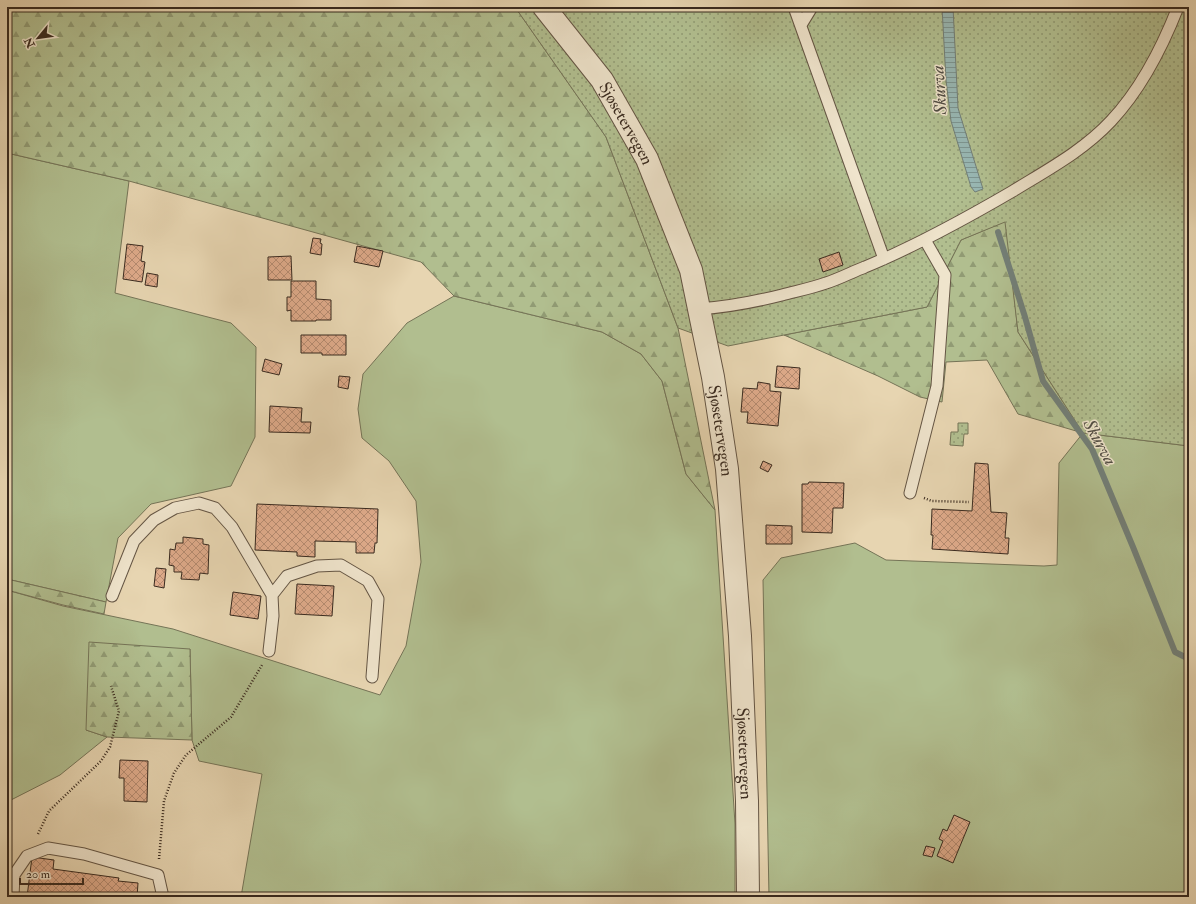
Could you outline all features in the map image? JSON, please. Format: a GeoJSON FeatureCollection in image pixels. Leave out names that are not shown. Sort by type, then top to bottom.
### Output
{"type":"FeatureCollection","features":[{"type":"Feature","properties":{"kind":"street","name":"Sjøsetervegen"},"geometry":{"type":"LineString","coordinates":[[544,7],[602,80],[648,159],[691,270],[713,378],[727,469],[740,636],[748,801],[748,897]]}},
{"type":"Feature","properties":{"kind":"lane"},"geometry":{"type":"LineString","coordinates":[[794,7],[884,259]]}},
{"type":"Feature","properties":{"kind":"lane"},"geometry":{"type":"LineString","coordinates":[[801,25],[812,7]]}},
{"type":"Feature","properties":{"kind":"lane"},"geometry":{"type":"LineString","coordinates":[[699,309],[747,304],[827,283],[925,240],[1062,162],[1093,138],[1111,121],[1136,91],[1156,56],[1178,7]]}},
{"type":"Feature","properties":{"kind":"lane"},"geometry":{"type":"LineString","coordinates":[[910,493],[937,386],[945,275],[925,240]]}},
{"type":"Feature","properties":{"kind":"lane"},"geometry":{"type":"LineString","coordinates":[[112,596],[134,541],[154,520],[175,508],[199,503],[215,508],[232,527],[272,595],[273,616],[269,651]]}},
{"type":"Feature","properties":{"kind":"lane"},"geometry":{"type":"LineString","coordinates":[[272,595],[287,576],[317,566],[341,566],[368,581],[378,599],[372,677]]}},
{"type":"Feature","properties":{"kind":"lane"},"geometry":{"type":"LineString","coordinates":[[13,897],[14,875],[27,856],[48,848],[84,854],[158,875],[163,897]]}},
{"type":"Feature","properties":{"kind":"path"},"geometry":{"type":"LineString","coordinates":[[910,493],[932,501],[970,502]]}},
{"type":"Feature","properties":{"kind":"path"},"geometry":{"type":"LineString","coordinates":[[158,875],[164,801],[174,773],[186,755],[231,717],[260,670],[269,651]]}},
{"type":"Feature","properties":{"kind":"path"},"geometry":{"type":"LineString","coordinates":[[27,856],[49,812],[101,761],[110,747],[119,711],[111,686]]}},
{"type":"Feature","properties":{"kind":"green space"},"geometry":{"type":"Polygon","coordinates":[[[7,7],[515,7],[606,137],[678,328],[715,510],[686,474],[662,381],[641,354],[602,332],[454,296],[421,262],[129,181],[7,153],[7,7]]]}},
{"type":"Feature","properties":{"kind":"green space"},"geometry":{"type":"Polygon","coordinates":[[[515,7],[1189,7],[1189,446],[1083,433],[1018,332],[1005,222],[961,240],[927,307],[728,346],[678,328],[606,137],[515,7]]]}},
{"type":"Feature","properties":{"kind":"green space"},"geometry":{"type":"Polygon","coordinates":[[[7,153],[129,181],[115,293],[231,323],[256,347],[255,437],[231,486],[151,504],[118,538],[106,602],[7,579],[7,153]]]}},
{"type":"Feature","properties":{"kind":"green space"},"geometry":{"type":"Polygon","coordinates":[[[1006,221],[1018,332],[1083,433],[1018,414],[987,360],[946,362],[942,402],[920,397],[878,376],[784,335],[927,307],[961,240],[1006,221]]]}},
{"type":"Feature","properties":{"kind":"green space"},"geometry":{"type":"Polygon","coordinates":[[[454,296],[602,332],[641,354],[662,381],[686,474],[715,510],[735,824],[735,897],[241,897],[262,774],[199,761],[192,740],[190,649],[86,730],[107,737],[60,775],[7,802],[7,590],[63,606],[173,629],[380,695],[406,646],[421,562],[416,501],[389,461],[362,438],[358,409],[363,374],[407,323],[454,296]]]}},
{"type":"Feature","properties":{"kind":"green space"},"geometry":{"type":"Polygon","coordinates":[[[958,423],[968,423],[968,434],[964,434],[963,446],[950,445],[951,432],[958,432],[958,423]]]}},
{"type":"Feature","properties":{"kind":"green space"},"geometry":{"type":"Polygon","coordinates":[[[1083,433],[1189,446],[1189,897],[769,897],[763,580],[781,558],[855,543],[886,560],[1044,566],[1057,565],[1059,463],[1083,433]]]}},
{"type":"Feature","properties":{"kind":"green space"},"geometry":{"type":"Polygon","coordinates":[[[7,579],[106,602],[104,614],[7,590],[7,579]]]}},
{"type":"Feature","properties":{"kind":"green space"},"geometry":{"type":"Polygon","coordinates":[[[89,642],[190,649],[192,740],[107,737],[86,730],[89,642]]]}},
{"type":"Feature","properties":{"kind":"water"},"geometry":{"type":"Polygon","coordinates":[[[942,7],[953,7],[958,108],[983,189],[975,192],[971,187],[951,121],[946,80],[942,7]]]}},
{"type":"Feature","properties":{"kind":"building"},"geometry":{"type":"Polygon","coordinates":[[[313,238],[321,239],[321,255],[310,253],[313,238]]]}},
{"type":"Feature","properties":{"kind":"building"},"geometry":{"type":"Polygon","coordinates":[[[127,244],[143,246],[141,261],[145,262],[142,282],[123,279],[127,244]]]}},
{"type":"Feature","properties":{"kind":"building"},"geometry":{"type":"Polygon","coordinates":[[[357,246],[383,251],[379,267],[354,262],[357,246]]]}},
{"type":"Feature","properties":{"kind":"building"},"geometry":{"type":"Polygon","coordinates":[[[839,252],[843,265],[823,272],[819,259],[839,252]]]}},
{"type":"Feature","properties":{"kind":"building"},"geometry":{"type":"Polygon","coordinates":[[[291,256],[292,280],[268,280],[268,257],[291,256]]]}},
{"type":"Feature","properties":{"kind":"building"},"geometry":{"type":"Polygon","coordinates":[[[147,273],[158,275],[157,287],[145,285],[147,273]]]}},
{"type":"Feature","properties":{"kind":"building"},"geometry":{"type":"Polygon","coordinates":[[[291,281],[316,281],[316,299],[331,300],[331,320],[291,321],[291,310],[287,311],[287,297],[291,297],[291,281]]]}},
{"type":"Feature","properties":{"kind":"building"},"geometry":{"type":"Polygon","coordinates":[[[301,335],[346,335],[346,355],[301,353],[301,335]]]}},
{"type":"Feature","properties":{"kind":"building"},"geometry":{"type":"Polygon","coordinates":[[[265,359],[282,364],[279,375],[262,371],[265,359]]]}},
{"type":"Feature","properties":{"kind":"building"},"geometry":{"type":"Polygon","coordinates":[[[777,366],[800,368],[799,389],[775,387],[777,366]]]}},
{"type":"Feature","properties":{"kind":"building"},"geometry":{"type":"Polygon","coordinates":[[[339,376],[350,377],[348,389],[338,387],[339,376]]]}},
{"type":"Feature","properties":{"kind":"building"},"geometry":{"type":"Polygon","coordinates":[[[758,382],[770,384],[770,391],[781,392],[778,426],[747,423],[748,412],[741,412],[743,388],[757,389],[758,382]]]}},
{"type":"Feature","properties":{"kind":"building"},"geometry":{"type":"Polygon","coordinates":[[[270,406],[302,408],[301,422],[311,422],[310,433],[269,432],[270,406]]]}},
{"type":"Feature","properties":{"kind":"building"},"geometry":{"type":"Polygon","coordinates":[[[763,461],[772,465],[768,472],[760,468],[763,461]]]}},
{"type":"Feature","properties":{"kind":"building"},"geometry":{"type":"Polygon","coordinates":[[[975,463],[988,464],[991,512],[1007,513],[1005,538],[1009,538],[1008,554],[932,549],[932,509],[972,511],[975,463]]]}},
{"type":"Feature","properties":{"kind":"building"},"geometry":{"type":"Polygon","coordinates":[[[809,482],[844,483],[843,508],[833,508],[832,533],[802,532],[802,484],[808,484],[809,482]]]}},
{"type":"Feature","properties":{"kind":"building"},"geometry":{"type":"Polygon","coordinates":[[[257,504],[378,509],[377,543],[375,543],[374,553],[356,553],[356,542],[315,541],[315,557],[297,556],[297,552],[255,550],[257,504]]]}},
{"type":"Feature","properties":{"kind":"building"},"geometry":{"type":"Polygon","coordinates":[[[766,525],[792,526],[792,544],[766,544],[766,525]]]}},
{"type":"Feature","properties":{"kind":"building"},"geometry":{"type":"Polygon","coordinates":[[[183,537],[203,539],[203,544],[209,545],[208,574],[200,573],[199,580],[181,579],[182,572],[174,572],[174,566],[169,565],[170,549],[175,550],[176,543],[183,543],[183,537]]]}},
{"type":"Feature","properties":{"kind":"building"},"geometry":{"type":"Polygon","coordinates":[[[156,568],[166,569],[164,588],[154,586],[156,568]]]}},
{"type":"Feature","properties":{"kind":"building"},"geometry":{"type":"Polygon","coordinates":[[[297,584],[334,586],[332,616],[295,614],[297,584]]]}},
{"type":"Feature","properties":{"kind":"building"},"geometry":{"type":"Polygon","coordinates":[[[233,592],[261,596],[258,619],[230,615],[233,592]]]}},
{"type":"Feature","properties":{"kind":"building"},"geometry":{"type":"Polygon","coordinates":[[[120,760],[148,761],[147,802],[124,801],[124,778],[119,778],[120,760]]]}},
{"type":"Feature","properties":{"kind":"building"},"geometry":{"type":"Polygon","coordinates":[[[954,815],[970,822],[953,863],[937,856],[943,841],[939,839],[943,829],[947,831],[954,815]]]}},
{"type":"Feature","properties":{"kind":"building"},"geometry":{"type":"Polygon","coordinates":[[[926,846],[935,848],[932,857],[923,855],[926,846]]]}},
{"type":"Feature","properties":{"kind":"building"},"geometry":{"type":"Polygon","coordinates":[[[32,857],[54,860],[53,869],[119,878],[118,881],[138,883],[137,897],[27,897],[32,857]]]}},
{"type":"Feature","properties":{"kind":"waterway","name":"Skurva"},"geometry":{"type":"LineString","coordinates":[[998,232],[1025,317],[1043,381],[1092,449],[1175,652],[1189,659]]}}]}
